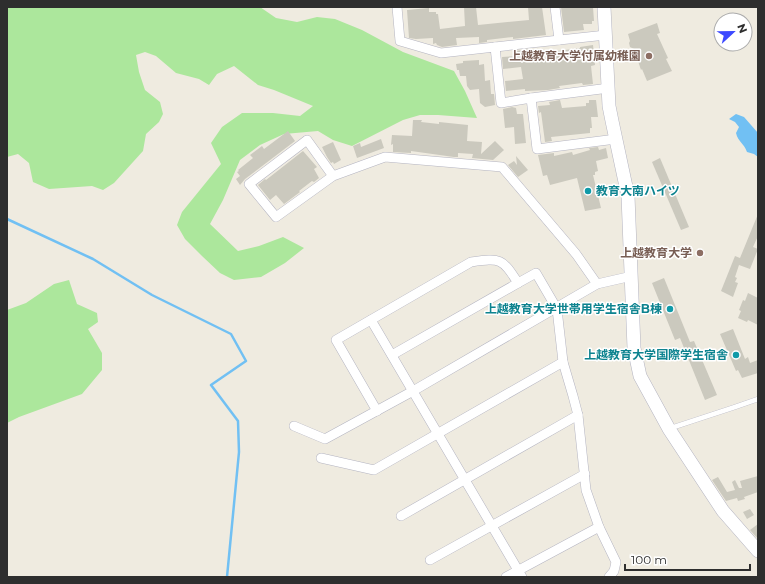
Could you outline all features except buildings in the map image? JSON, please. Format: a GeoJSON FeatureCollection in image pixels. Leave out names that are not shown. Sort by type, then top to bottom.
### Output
{"type":"FeatureCollection","features":[{"type":"Feature","properties":{"kind":"street"},"geometry":{"type":"LineString","coordinates":[[397,7],[400,41],[441,53],[606,35]]}},
{"type":"Feature","properties":{"kind":"street"},"geometry":{"type":"LineString","coordinates":[[555,7],[559,40]]}},
{"type":"Feature","properties":{"kind":"street"},"geometry":{"type":"LineString","coordinates":[[604,7],[609,106],[628,196],[634,348],[636,362],[640,376],[669,429],[723,511],[758,551]]}},
{"type":"Feature","properties":{"kind":"street"},"geometry":{"type":"LineString","coordinates":[[495,47],[502,103],[609,88]]}},
{"type":"Feature","properties":{"kind":"street"},"geometry":{"type":"LineString","coordinates":[[531,98],[537,149],[616,139]]}},
{"type":"Feature","properties":{"kind":"street"},"geometry":{"type":"LineString","coordinates":[[333,176],[307,140],[249,184],[276,217],[333,176],[385,157],[502,167],[576,254],[597,284]]}},
{"type":"Feature","properties":{"kind":"street"},"geometry":{"type":"LineString","coordinates":[[378,411],[336,340],[471,262],[494,260],[501,262],[507,267],[518,283]]}},
{"type":"Feature","properties":{"kind":"street"},"geometry":{"type":"LineString","coordinates":[[392,354],[536,273],[557,309],[563,362],[578,414],[586,490],[599,527],[616,562],[614,571],[609,577]]}},
{"type":"Feature","properties":{"kind":"street"},"geometry":{"type":"LineString","coordinates":[[294,426],[325,439],[378,411],[557,309],[597,284],[632,276]]}},
{"type":"Feature","properties":{"kind":"street"},"geometry":{"type":"LineString","coordinates":[[372,320],[520,574]]}},
{"type":"Feature","properties":{"kind":"street"},"geometry":{"type":"LineString","coordinates":[[321,458],[374,470],[563,362]]}},
{"type":"Feature","properties":{"kind":"street"},"geometry":{"type":"LineString","coordinates":[[401,516],[578,414]]}},
{"type":"Feature","properties":{"kind":"street"},"geometry":{"type":"LineString","coordinates":[[430,560],[585,474]]}},
{"type":"Feature","properties":{"kind":"street"},"geometry":{"type":"LineString","coordinates":[[506,577],[520,574],[599,527]]}},
{"type":"Feature","properties":{"kind":"lane"},"geometry":{"type":"LineString","coordinates":[[669,429],[736,407],[758,398]]}},
{"type":"Feature","properties":{"kind":"green space"},"geometry":{"type":"Polygon","coordinates":[[[7,7],[260,7],[276,18],[297,22],[317,17],[335,19],[362,30],[403,52],[454,71],[477,118],[420,115],[403,120],[352,146],[333,140],[318,131],[284,134],[260,145],[240,160],[223,200],[210,224],[238,251],[259,246],[283,237],[304,248],[285,263],[261,277],[234,280],[220,273],[202,256],[185,239],[177,225],[182,212],[221,164],[211,143],[222,127],[242,113],[273,113],[300,116],[313,106],[258,85],[234,66],[217,74],[209,85],[199,79],[176,73],[156,56],[145,52],[136,55],[139,72],[145,90],[160,102],[163,114],[159,122],[146,134],[143,151],[114,183],[103,190],[92,186],[49,189],[33,182],[29,163],[18,154],[7,157],[7,7]]]}},
{"type":"Feature","properties":{"kind":"green space"},"geometry":{"type":"Polygon","coordinates":[[[69,280],[77,304],[97,313],[98,322],[88,329],[102,353],[102,370],[82,394],[19,417],[7,423],[7,310],[26,303],[54,284],[69,280]]]}},
{"type":"Feature","properties":{"kind":"water"},"geometry":{"type":"Polygon","coordinates":[[[736,114],[744,117],[758,133],[758,157],[747,152],[738,138],[736,133],[739,127],[735,122],[729,119],[736,114]]]}},
{"type":"Feature","properties":{"kind":"waterway"},"geometry":{"type":"LineString","coordinates":[[7,219],[93,259],[152,295],[231,334],[246,361],[211,385],[238,421],[239,452],[227,577]]}},
{"type":"Feature","properties":{"kind":"place","name":"上越教育大学付属幼稚園"},"geometry":{"type":"Point","coordinates":[649,56]}},
{"type":"Feature","properties":{"kind":"place","name":"教育大南ハイツ"},"geometry":{"type":"Point","coordinates":[588,191]}},
{"type":"Feature","properties":{"kind":"place","name":"上越教育大学"},"geometry":{"type":"Point","coordinates":[700,253]}},
{"type":"Feature","properties":{"kind":"place","name":"上越教育大学世帯用学生宿舎B棟"},"geometry":{"type":"Point","coordinates":[670,309]}},
{"type":"Feature","properties":{"kind":"place","name":"上越教育大学国際学生宿舎"},"geometry":{"type":"Point","coordinates":[736,355]}}]}
